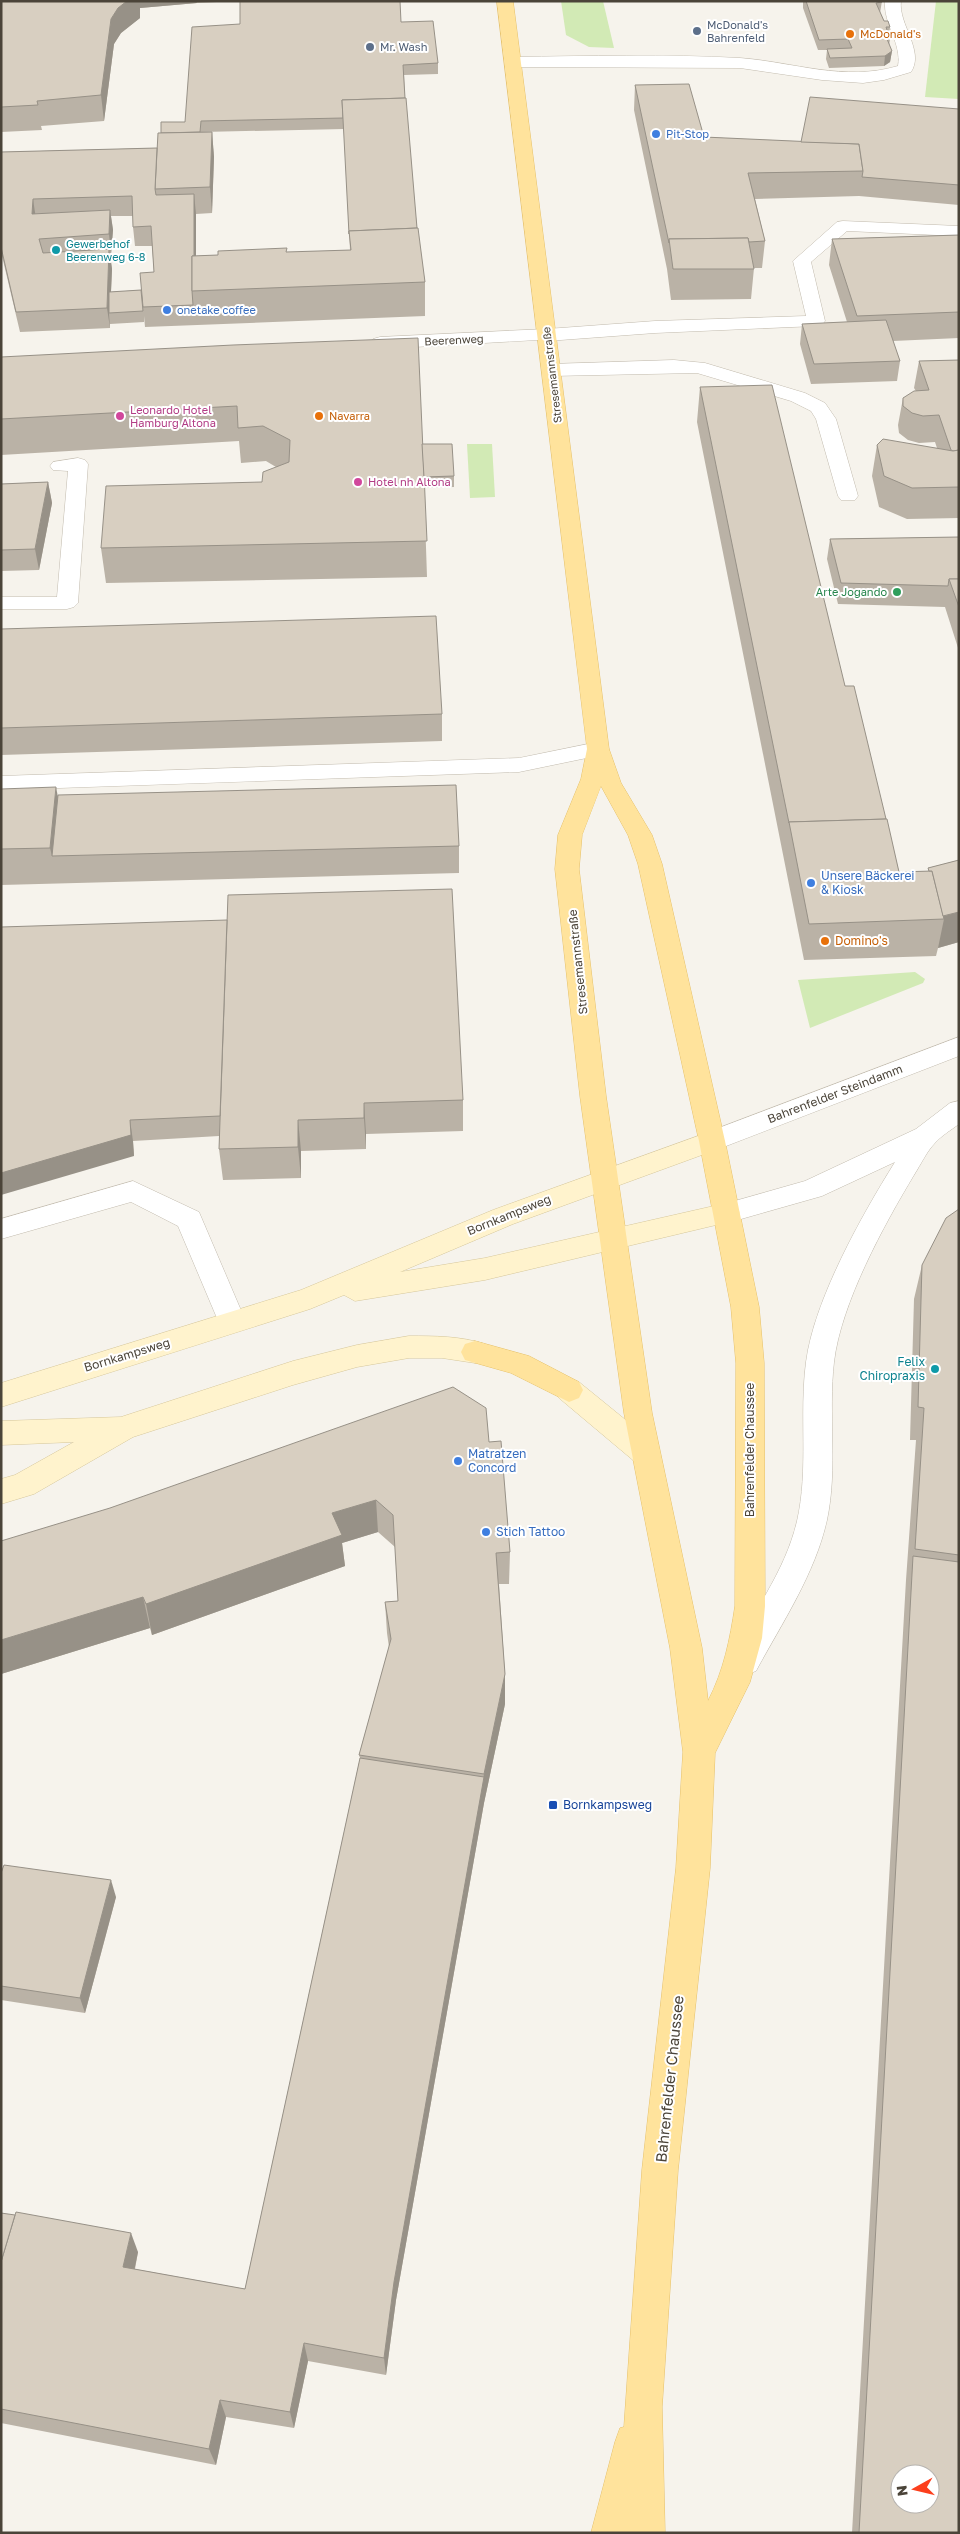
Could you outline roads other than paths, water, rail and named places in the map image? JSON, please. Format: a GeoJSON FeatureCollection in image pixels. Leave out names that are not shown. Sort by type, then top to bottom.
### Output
{"type":"FeatureCollection","features":[{"type":"Feature","properties":{"kind":"main road","name":"Stresemannstraße"},"geometry":{"type":"LineString","coordinates":[[505,1],[598,749],[610,783],[640,835],[650,864],[712,1141]]}},
{"type":"Feature","properties":{"kind":"main road","name":"Stresemannstraße"},"geometry":{"type":"LineString","coordinates":[[598,749],[592,779],[570,835],[567,869],[593,1096],[605,1178]]}},
{"type":"Feature","properties":{"kind":"main road","name":"Bornkampsweg"},"geometry":{"type":"LineString","coordinates":[[1,1395],[310,1298],[503,1216],[712,1141]]}},
{"type":"Feature","properties":{"kind":"main road","name":"Bahrenfelder Chaussee"},"geometry":{"type":"LineString","coordinates":[[699,1752],[734,1682],[746,1638],[750,1606],[750,1363],[745,1307],[728,1213],[712,1141]]}},
{"type":"Feature","properties":{"kind":"main road","name":"Bahrenfelder Chaussee"},"geometry":{"type":"LineString","coordinates":[[605,1178],[612,1238],[644,1452],[686,1648],[699,1752],[693,1868],[660,2170],[643,2407],[645,2533]]}},
{"type":"Feature","properties":{"kind":"main road","name":"Bornkampsweg"},"geometry":{"type":"LineString","coordinates":[[310,1298],[485,1269],[612,1238],[728,1213]]}},
{"type":"Feature","properties":{"kind":"main road"},"geometry":{"type":"LineString","coordinates":[[1,1492],[24,1485],[123,1428],[293,1373],[357,1356],[409,1348],[442,1347],[475,1352],[519,1364],[569,1390],[644,1452]]}},
{"type":"Feature","properties":{"kind":"main road"},"geometry":{"type":"LineString","coordinates":[[1,1433],[123,1428]]}},
{"type":"Feature","properties":{"kind":"main road","name":"Bahrenfelder Chaussee"},"geometry":{"type":"LineString","coordinates":[[611,2533],[643,2407]]}},
{"type":"Feature","properties":{"kind":"street"},"geometry":{"type":"LineString","coordinates":[[512,62],[654,61],[743,63],[806,74],[850,78],[890,75],[905,69],[907,62],[906,46],[891,9],[893,1]]}},
{"type":"Feature","properties":{"kind":"street","name":"Beerenweg"},"geometry":{"type":"LineString","coordinates":[[362,344],[547,335],[655,327],[816,321],[802,260],[843,226],[959,231]]}},
{"type":"Feature","properties":{"kind":"street"},"geometry":{"type":"LineString","coordinates":[[551,370],[698,367],[798,397],[818,407],[826,419],[848,496]]}},
{"type":"Feature","properties":{"kind":"street"},"geometry":{"type":"LineString","coordinates":[[1,603],[67,603],[78,464],[60,466]]}},
{"type":"Feature","properties":{"kind":"street"},"geometry":{"type":"LineString","coordinates":[[1,783],[520,765],[598,749]]}},
{"type":"Feature","properties":{"kind":"street","name":"Bahrenfelder Steindamm"},"geometry":{"type":"LineString","coordinates":[[712,1141],[959,1046]]}},
{"type":"Feature","properties":{"kind":"street"},"geometry":{"type":"LineString","coordinates":[[728,1213],[813,1189],[925,1136],[959,1110]]}},
{"type":"Feature","properties":{"kind":"street"},"geometry":{"type":"LineString","coordinates":[[734,1682],[796,1566],[812,1521],[816,1492],[817,1377],[824,1337],[857,1251],[890,1190],[925,1136]]}},
{"type":"Feature","properties":{"kind":"street"},"geometry":{"type":"LineString","coordinates":[[1,1228],[133,1191],[189,1219],[232,1322]]}},
{"type":"Feature","properties":{"kind":"place","name":"McDonald's Bahrenfeld"},"geometry":{"type":"Point","coordinates":[697,31]}},
{"type":"Feature","properties":{"kind":"place","name":"McDonald's"},"geometry":{"type":"Point","coordinates":[850,34]}},
{"type":"Feature","properties":{"kind":"place","name":"Mr. Wash"},"geometry":{"type":"Point","coordinates":[370,47]}},
{"type":"Feature","properties":{"kind":"place","name":"Pit-Stop"},"geometry":{"type":"Point","coordinates":[656,134]}},
{"type":"Feature","properties":{"kind":"place","name":"Gewerbehof Beerenweg 6-8"},"geometry":{"type":"Point","coordinates":[56,250]}},
{"type":"Feature","properties":{"kind":"place","name":"onetake coffee"},"geometry":{"type":"Point","coordinates":[167,310]}},
{"type":"Feature","properties":{"kind":"place","name":"Leonardo Hotel Hamburg Altona"},"geometry":{"type":"Point","coordinates":[120,416]}},
{"type":"Feature","properties":{"kind":"place","name":"Navarra"},"geometry":{"type":"Point","coordinates":[319,416]}},
{"type":"Feature","properties":{"kind":"place","name":"Hotel nh Altona"},"geometry":{"type":"Point","coordinates":[358,482]}},
{"type":"Feature","properties":{"kind":"place","name":"Arte Jogando"},"geometry":{"type":"Point","coordinates":[897,592]}},
{"type":"Feature","properties":{"kind":"place","name":"Unsere Bäckerei & Kiosk"},"geometry":{"type":"Point","coordinates":[811,883]}},
{"type":"Feature","properties":{"kind":"place","name":"Domino's"},"geometry":{"type":"Point","coordinates":[825,941]}},
{"type":"Feature","properties":{"kind":"place","name":"Felix Chiropraxis"},"geometry":{"type":"Point","coordinates":[935,1369]}},
{"type":"Feature","properties":{"kind":"place","name":"Matratzen Concord"},"geometry":{"type":"Point","coordinates":[458,1461]}},
{"type":"Feature","properties":{"kind":"place","name":"Stich Tattoo"},"geometry":{"type":"Point","coordinates":[486,1532]}},
{"type":"Feature","properties":{"kind":"place","name":"Bornkampsweg"},"geometry":{"type":"Point","coordinates":[553,1805]}}]}
